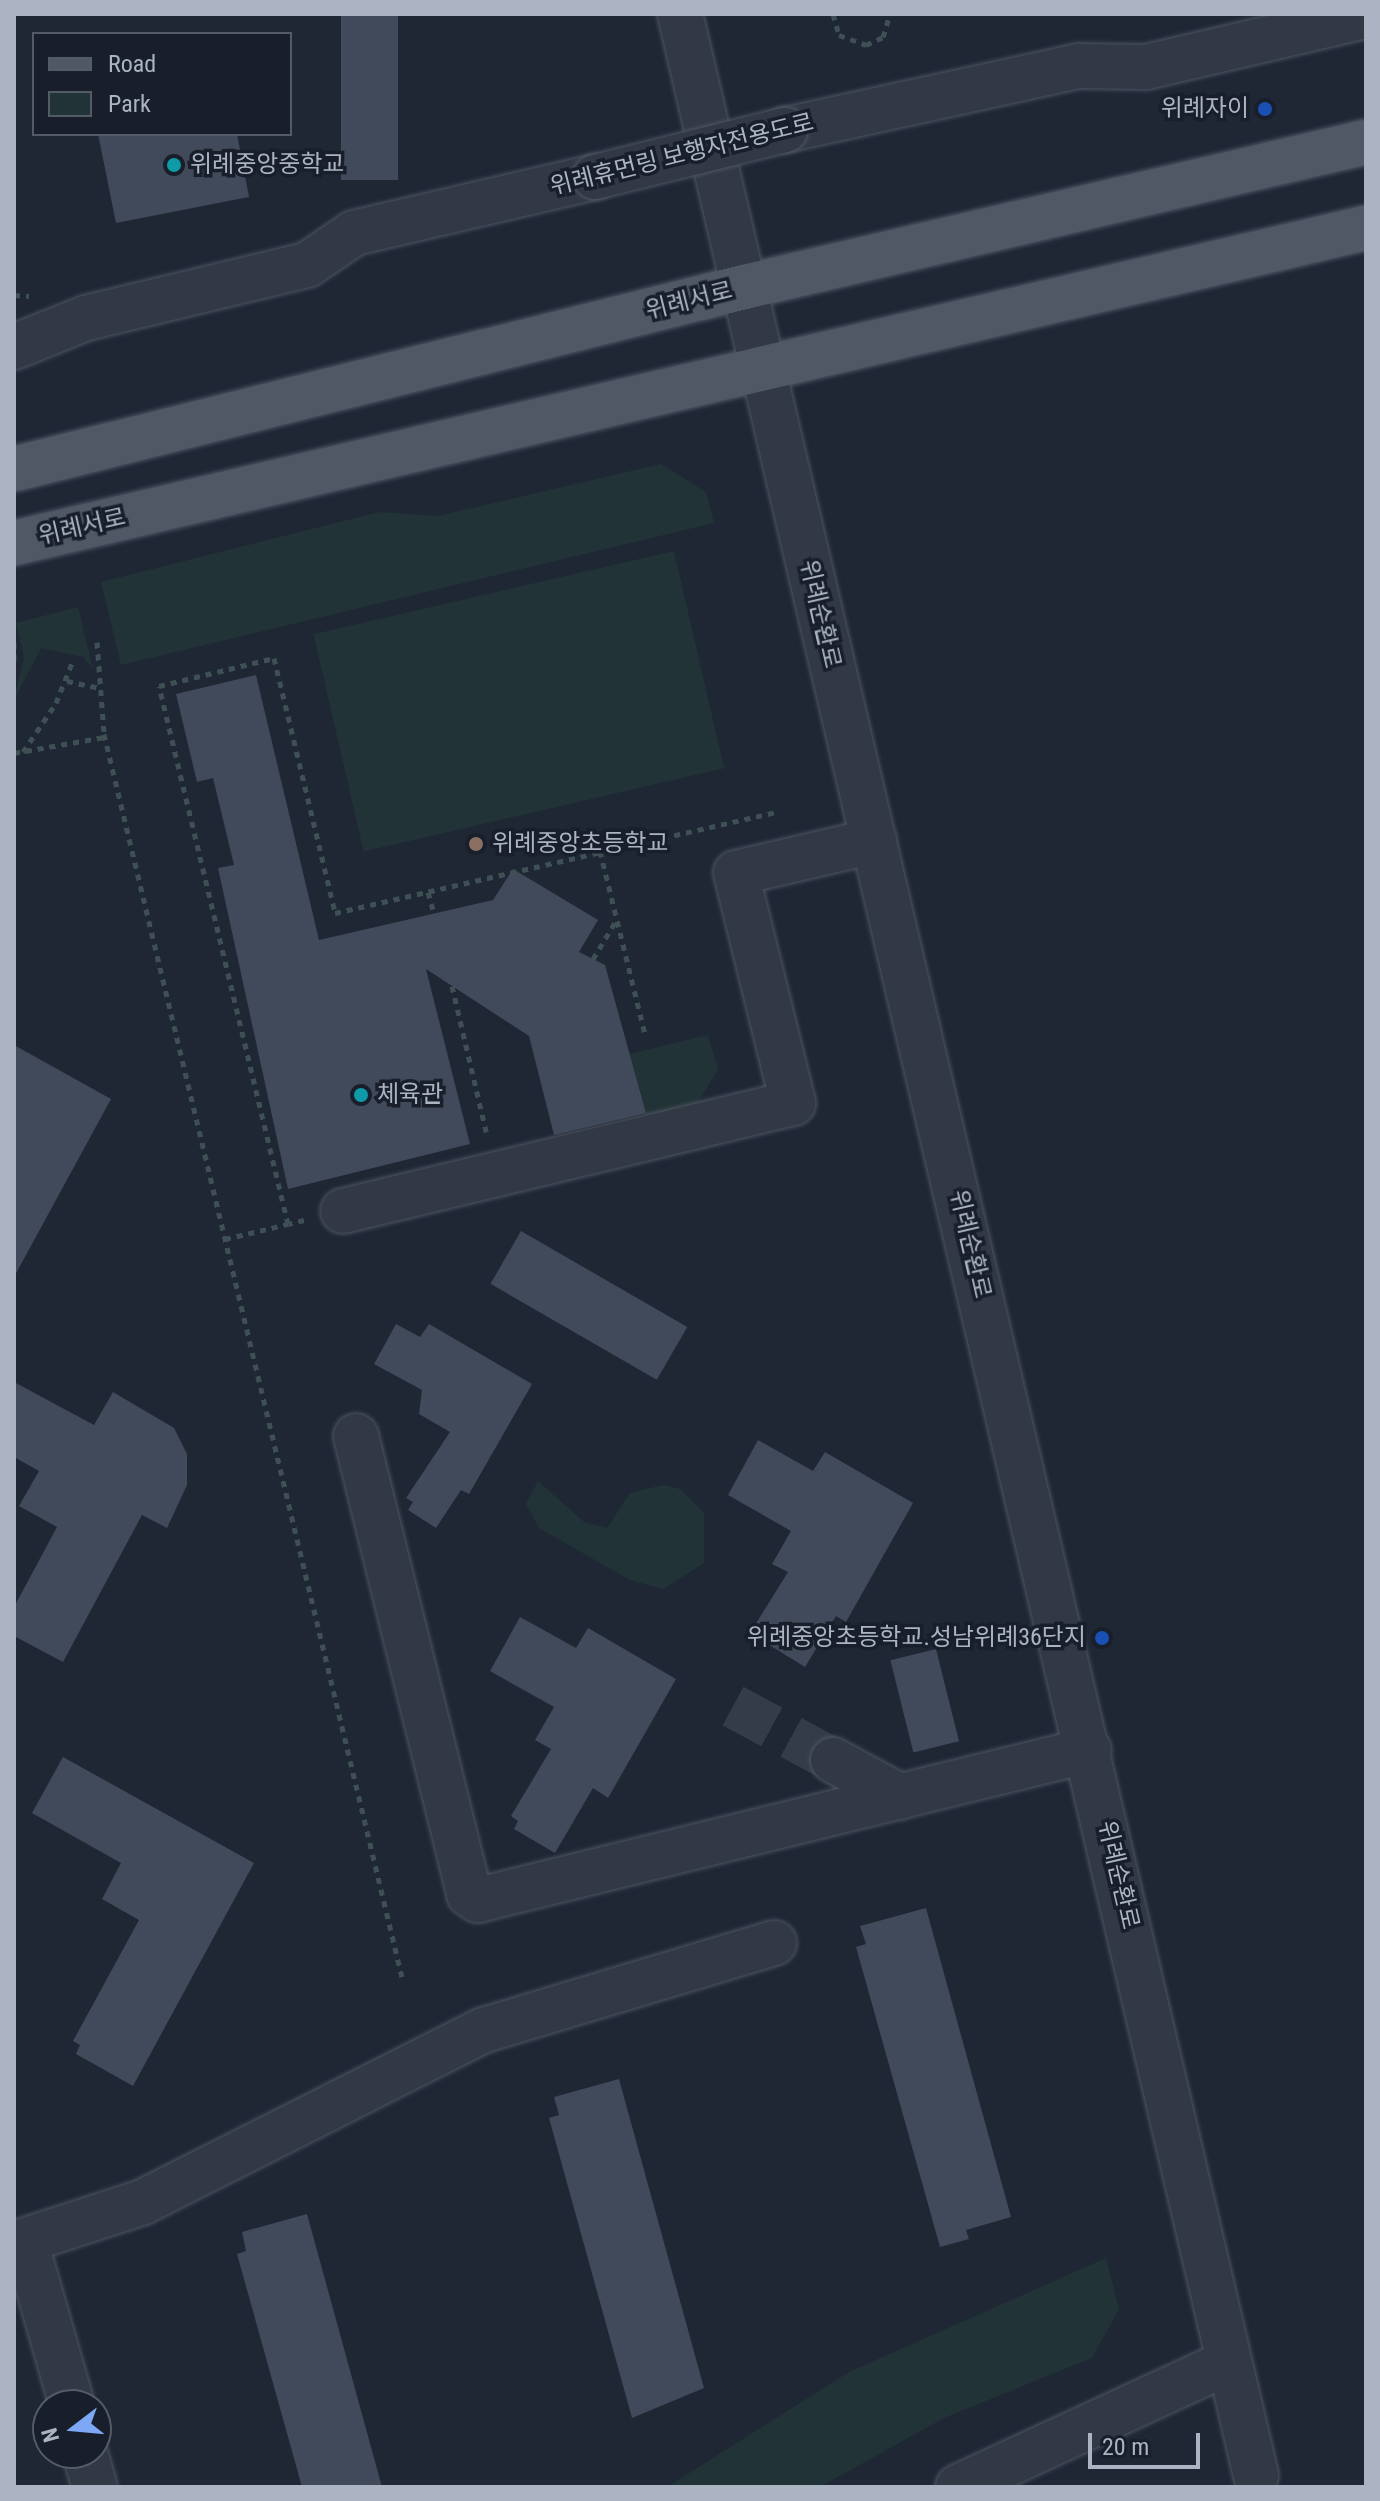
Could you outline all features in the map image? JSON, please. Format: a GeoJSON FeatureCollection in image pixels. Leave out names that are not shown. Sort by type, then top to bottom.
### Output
{"type":"FeatureCollection","features":[{"type":"Feature","properties":{"kind":"main road","name":"위례서로"},"geometry":{"type":"LineString","coordinates":[[14,469],[744,287],[1366,142]]}},
{"type":"Feature","properties":{"kind":"main road","name":"위례서로"},"geometry":{"type":"LineString","coordinates":[[14,543],[1366,228]]}},
{"type":"Feature","properties":{"kind":"street","name":"위례순환로"},"geometry":{"type":"LineString","coordinates":[[680,14],[1089,1750],[1256,2476]]}},
{"type":"Feature","properties":{"kind":"street","name":"위례휴먼링 보행자전용도로"},"geometry":{"type":"LineString","coordinates":[[14,347],[86,318],[307,265],[354,233],[785,130],[1079,66],[1146,67],[1366,16]]}},
{"type":"Feature","properties":{"kind":"street"},"geometry":{"type":"LineString","coordinates":[[343,1211],[793,1103],[736,873],[874,841]]}},
{"type":"Feature","properties":{"kind":"street"},"geometry":{"type":"LineString","coordinates":[[356,1436],[469,1894],[478,1900],[1089,1750]]}},
{"type":"Feature","properties":{"kind":"street"},"geometry":{"type":"LineString","coordinates":[[833,1760],[901,1797]]}},
{"type":"Feature","properties":{"kind":"street"},"geometry":{"type":"LineString","coordinates":[[67,2389],[20,2242],[143,2202],[484,2030],[774,1943]]}},
{"type":"Feature","properties":{"kind":"street"},"geometry":{"type":"LineString","coordinates":[[958,2487],[1229,2362]]}},
{"type":"Feature","properties":{"kind":"path"},"geometry":{"type":"LineString","coordinates":[[833,14],[839,35],[866,45],[883,37],[890,14]]}},
{"type":"Feature","properties":{"kind":"path"},"geometry":{"type":"LineString","coordinates":[[14,642],[14,664]]}},
{"type":"Feature","properties":{"kind":"path"},"geometry":{"type":"LineString","coordinates":[[97,642],[105,737],[402,1977]]}},
{"type":"Feature","properties":{"kind":"path"},"geometry":{"type":"LineString","coordinates":[[23,752],[67,681],[74,658]]}},
{"type":"Feature","properties":{"kind":"path"},"geometry":{"type":"LineString","coordinates":[[288,1224],[159,686],[274,658],[335,913],[775,812]]}},
{"type":"Feature","properties":{"kind":"path"},"geometry":{"type":"LineString","coordinates":[[67,681],[101,688]]}},
{"type":"Feature","properties":{"kind":"path"},"geometry":{"type":"LineString","coordinates":[[14,753],[105,737]]}},
{"type":"Feature","properties":{"kind":"path"},"geometry":{"type":"LineString","coordinates":[[600,851],[645,1034]]}},
{"type":"Feature","properties":{"kind":"path"},"geometry":{"type":"LineString","coordinates":[[428,892],[433,909]]}},
{"type":"Feature","properties":{"kind":"path"},"geometry":{"type":"LineString","coordinates":[[593,959],[617,919]]}},
{"type":"Feature","properties":{"kind":"path"},"geometry":{"type":"LineString","coordinates":[[452,986],[497,1174]]}},
{"type":"Feature","properties":{"kind":"path"},"geometry":{"type":"LineString","coordinates":[[225,1239],[343,1211]]}},
{"type":"Feature","properties":{"kind":"green space"},"geometry":{"type":"Polygon","coordinates":[[[661,464],[706,492],[714,523],[121,665],[101,582],[380,512],[438,516],[661,464]]]}},
{"type":"Feature","properties":{"kind":"green space"},"geometry":{"type":"Polygon","coordinates":[[[674,551],[724,768],[364,852],[313,634],[674,551]]]}},
{"type":"Feature","properties":{"kind":"green space"},"geometry":{"type":"Polygon","coordinates":[[[78,607],[93,669],[83,657],[41,648],[14,700],[24,657],[16,623],[78,607]]]}},
{"type":"Feature","properties":{"kind":"green space"},"geometry":{"type":"Polygon","coordinates":[[[708,1035],[718,1069],[695,1108],[648,1120],[630,1054],[708,1035]]]}},
{"type":"Feature","properties":{"kind":"green space"},"geometry":{"type":"Polygon","coordinates":[[[538,1481],[584,1522],[607,1528],[630,1493],[663,1485],[680,1489],[704,1513],[704,1563],[663,1589],[630,1580],[539,1528],[526,1504],[538,1481]]]}},
{"type":"Feature","properties":{"kind":"green space"},"geometry":{"type":"Polygon","coordinates":[[[1106,2258],[1119,2309],[1092,2358],[944,2418],[820,2487],[667,2487],[849,2372],[1106,2258]]]}},
{"type":"Feature","properties":{"kind":"building","name":"위례중앙중학교"},"geometry":{"type":"Polygon","coordinates":[[[341,14],[398,14],[398,180],[341,180],[341,14]]]}},
{"type":"Feature","properties":{"kind":"building","name":"위례중앙중학교"},"geometry":{"type":"Polygon","coordinates":[[[98,136],[237,136],[249,197],[116,223],[98,136]]]}},
{"type":"Feature","properties":{"kind":"building"},"geometry":{"type":"Polygon","coordinates":[[[256,675],[319,940],[493,900],[513,869],[598,920],[579,952],[605,965],[646,1113],[554,1135],[529,1036],[426,969],[470,1144],[288,1189],[218,868],[234,865],[213,778],[197,782],[176,694],[256,675]]]}},
{"type":"Feature","properties":{"kind":"building"},"geometry":{"type":"Polygon","coordinates":[[[14,1045],[111,1099],[14,1277],[14,1045]]]}},
{"type":"Feature","properties":{"kind":"building"},"geometry":{"type":"Polygon","coordinates":[[[521,1231],[687,1327],[657,1380],[490,1284],[521,1231]]]}},
{"type":"Feature","properties":{"kind":"building"},"geometry":{"type":"Polygon","coordinates":[[[396,1324],[420,1337],[429,1324],[532,1384],[469,1494],[461,1490],[436,1528],[408,1510],[413,1502],[406,1498],[450,1432],[419,1414],[422,1390],[374,1364],[396,1324]]]}},
{"type":"Feature","properties":{"kind":"building"},"geometry":{"type":"Polygon","coordinates":[[[14,1382],[94,1425],[113,1392],[174,1428],[187,1454],[187,1485],[167,1528],[142,1515],[63,1662],[14,1636],[14,1607],[57,1527],[19,1506],[39,1471],[14,1457],[14,1382]]]}},
{"type":"Feature","properties":{"kind":"building"},"geometry":{"type":"Polygon","coordinates":[[[758,1440],[813,1471],[825,1452],[913,1503],[846,1622],[836,1616],[805,1667],[758,1638],[763,1630],[755,1625],[788,1572],[772,1564],[791,1531],[728,1495],[758,1440]]]}},
{"type":"Feature","properties":{"kind":"building"},"geometry":{"type":"Polygon","coordinates":[[[520,1617],[576,1648],[588,1628],[676,1679],[608,1798],[593,1788],[555,1853],[514,1829],[518,1821],[511,1816],[551,1749],[535,1740],[554,1707],[490,1671],[520,1617]]]}},
{"type":"Feature","properties":{"kind":"building"},"geometry":{"type":"Polygon","coordinates":[[[936,1649],[959,1741],[913,1753],[890,1660],[936,1649]]]}},
{"type":"Feature","properties":{"kind":"building"},"geometry":{"type":"Polygon","coordinates":[[[63,1757],[254,1863],[133,2086],[76,2054],[80,2045],[73,2041],[139,1920],[102,1899],[121,1863],[32,1813],[63,1757]]]}},
{"type":"Feature","properties":{"kind":"building"},"geometry":{"type":"Polygon","coordinates":[[[926,1908],[1011,2217],[966,2230],[969,2239],[940,2247],[856,1947],[866,1944],[860,1926],[926,1908]]]}},
{"type":"Feature","properties":{"kind":"building"},"geometry":{"type":"Polygon","coordinates":[[[619,2079],[704,2388],[632,2418],[549,2118],[559,2115],[554,2097],[619,2079]]]}},
{"type":"Feature","properties":{"kind":"building"},"geometry":{"type":"Polygon","coordinates":[[[307,2214],[382,2487],[302,2487],[237,2254],[246,2251],[242,2232],[307,2214]]]}},
{"type":"Feature","properties":{"kind":"tunnel"},"geometry":{"type":"LineString","coordinates":[[733,1706],[833,1760]]}},
{"type":"Feature","properties":{"kind":"place","name":"위례자이"},"geometry":{"type":"Point","coordinates":[1265,109]}},
{"type":"Feature","properties":{"kind":"place","name":"위례중앙중학교"},"geometry":{"type":"Point","coordinates":[174,165]}},
{"type":"Feature","properties":{"kind":"place","name":"위례중앙초등학교"},"geometry":{"type":"Point","coordinates":[476,844]}},
{"type":"Feature","properties":{"kind":"place","name":"체육관"},"geometry":{"type":"Point","coordinates":[361,1095]}},
{"type":"Feature","properties":{"kind":"place","name":"위례중앙초등학교.성남위례36단지"},"geometry":{"type":"Point","coordinates":[1102,1638]}}]}
